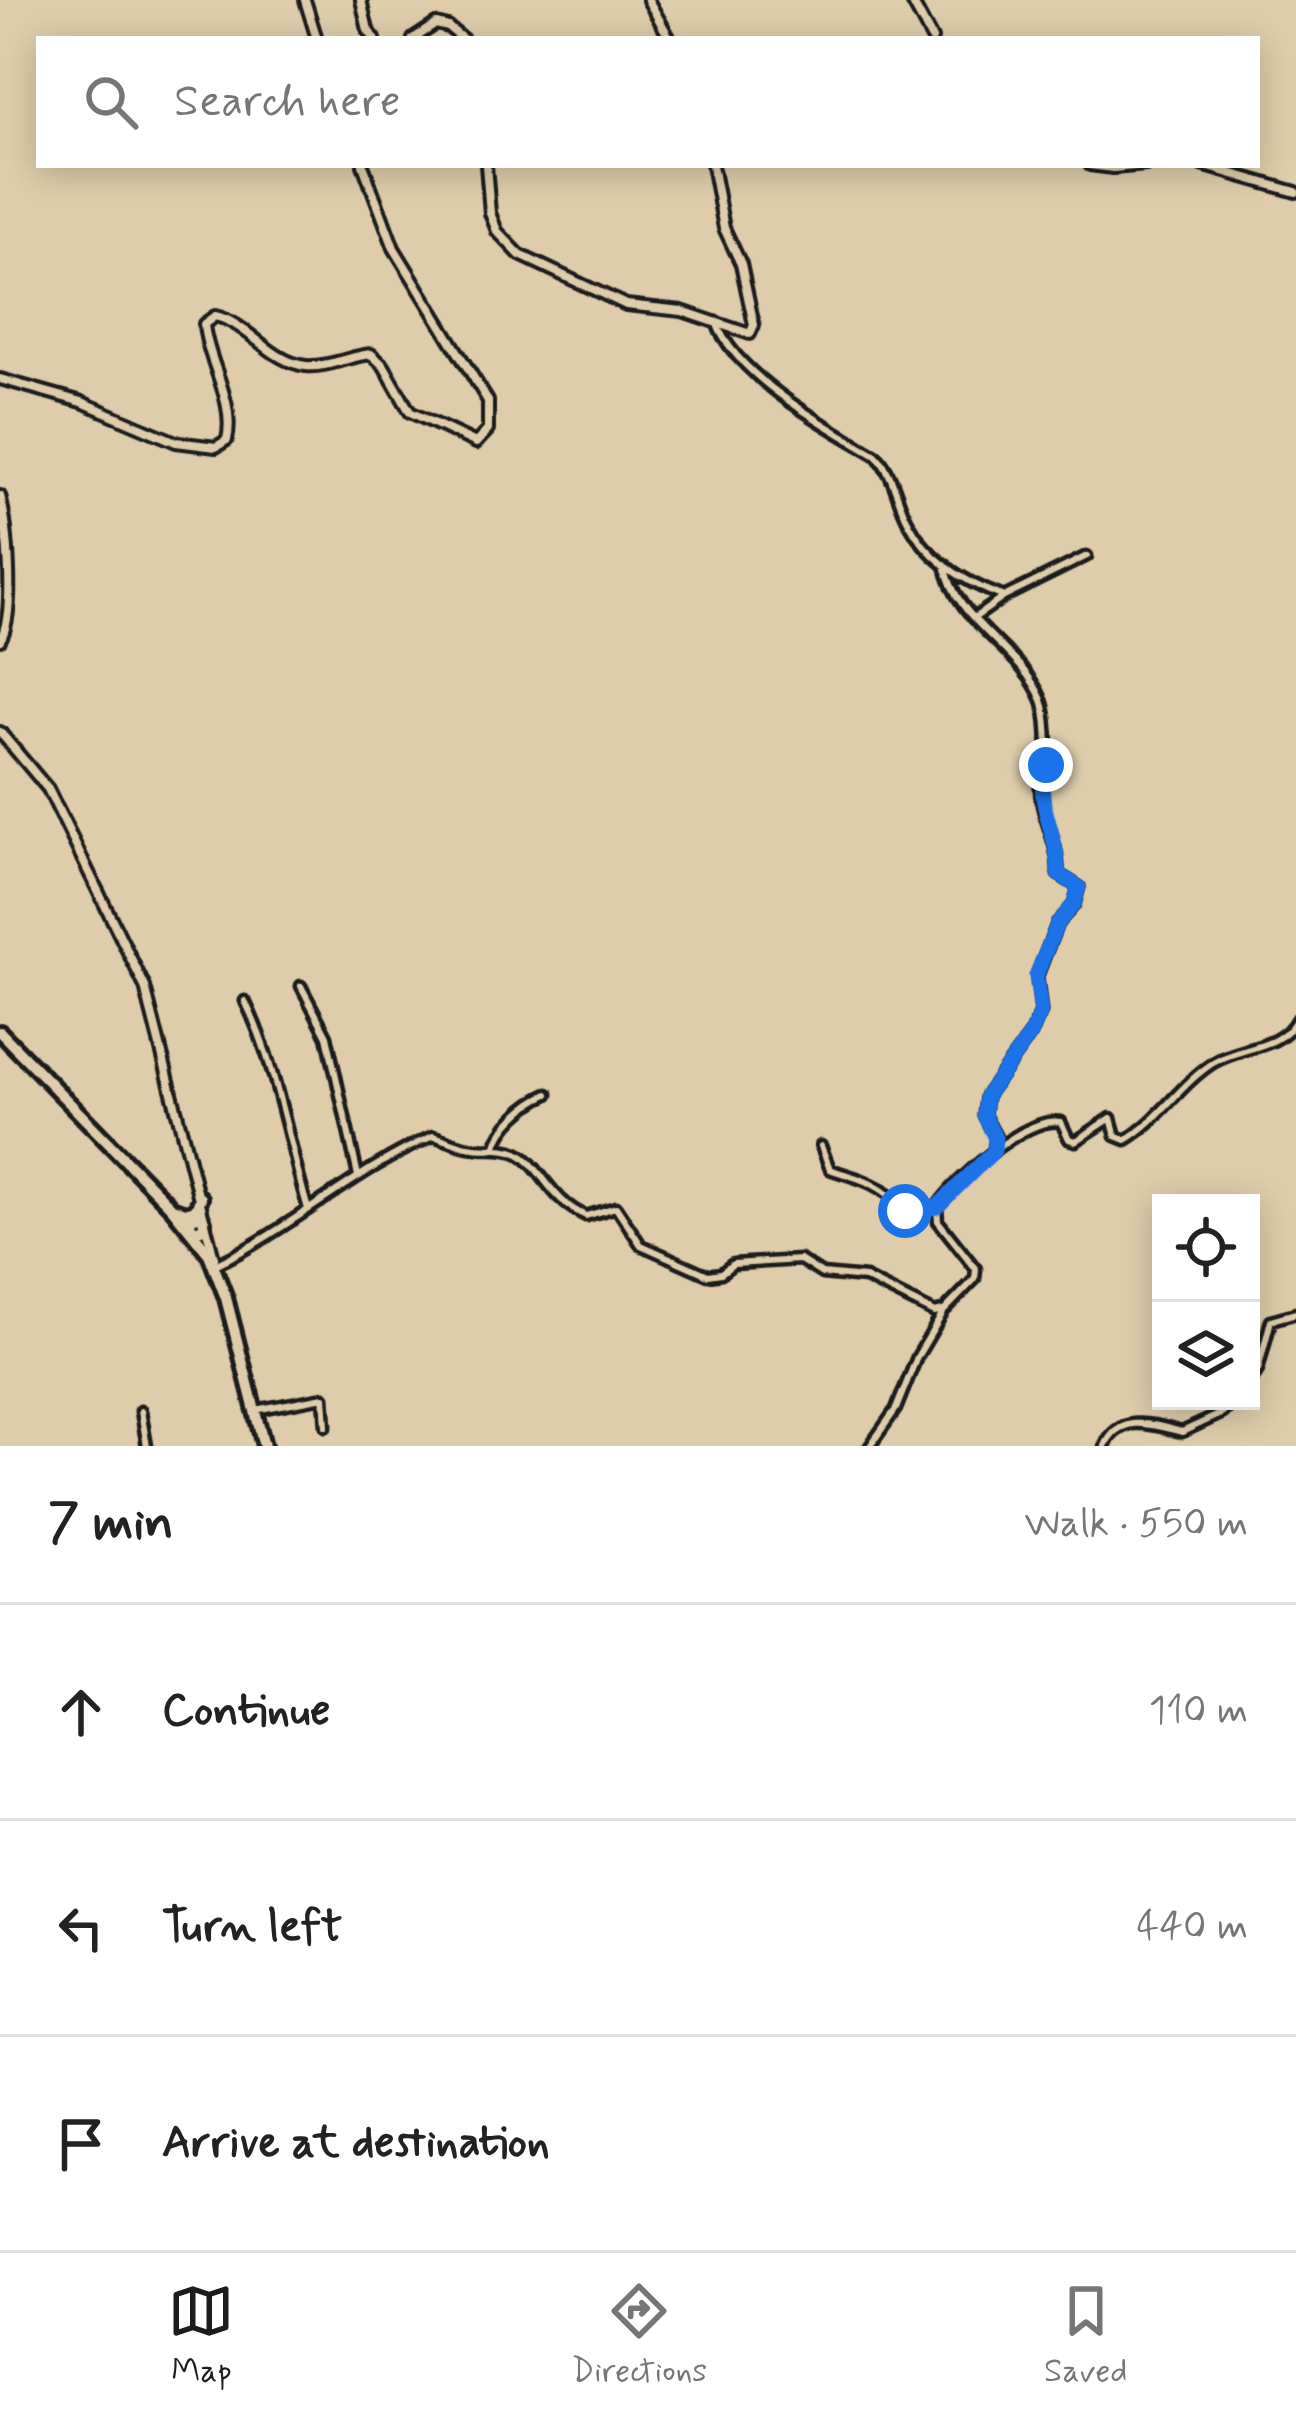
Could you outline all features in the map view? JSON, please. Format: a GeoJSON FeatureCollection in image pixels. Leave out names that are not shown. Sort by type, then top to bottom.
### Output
{"type":"FeatureCollection","features":[{"type":"Feature","properties":{"kind":"main road"},"geometry":{"type":"LineString","coordinates":[[0,1032],[172,1208],[195,1218]]}},
{"type":"Feature","properties":{"kind":"main road"},"geometry":{"type":"LineString","coordinates":[[172,1208],[195,1218],[215,1265],[264,1446]]}},
{"type":"Feature","properties":{"kind":"street"},"geometry":{"type":"LineString","coordinates":[[305,0],[316,36]]}},
{"type":"Feature","properties":{"kind":"street"},"geometry":{"type":"LineString","coordinates":[[361,0],[373,36]]}},
{"type":"Feature","properties":{"kind":"street"},"geometry":{"type":"LineString","coordinates":[[648,0],[668,36]]}},
{"type":"Feature","properties":{"kind":"street"},"geometry":{"type":"LineString","coordinates":[[911,0],[930,36]]}},
{"type":"Feature","properties":{"kind":"street"},"geometry":{"type":"LineString","coordinates":[[418,36],[436,24],[459,36]]}},
{"type":"Feature","properties":{"kind":"street"},"geometry":{"type":"LineString","coordinates":[[0,379],[99,408],[176,442],[216,447],[227,440],[230,427],[216,364],[206,343],[204,324],[215,316],[226,318],[257,343],[303,366],[371,354],[384,366],[410,412],[476,443],[488,430],[488,400],[394,248],[364,168]]}},
{"type":"Feature","properties":{"kind":"street"},"geometry":{"type":"LineString","coordinates":[[486,168],[490,213],[497,231],[520,255],[626,305],[682,310],[749,334],[754,325],[741,264],[724,228],[713,168]]}},
{"type":"Feature","properties":{"kind":"street"},"geometry":{"type":"LineString","coordinates":[[1212,168],[1296,192]]}},
{"type":"Feature","properties":{"kind":"street"},"geometry":{"type":"LineString","coordinates":[[716,322],[722,339],[755,371],[833,430],[876,455],[888,469],[907,521],[945,564],[962,580],[1004,597]]}},
{"type":"Feature","properties":{"kind":"street"},"geometry":{"type":"LineString","coordinates":[[0,496],[7,629],[0,640]]}},
{"type":"Feature","properties":{"kind":"street"},"geometry":{"type":"LineString","coordinates":[[974,618],[1004,597],[1087,556]]}},
{"type":"Feature","properties":{"kind":"street"},"geometry":{"type":"LineString","coordinates":[[945,564],[947,582],[1007,650],[1041,698],[1046,765],[1040,783],[1059,852],[1058,874],[1079,887],[1074,904],[1057,924],[1036,976],[1041,1012],[1031,1034],[986,1096],[984,1115],[995,1138],[994,1151]]}},
{"type":"Feature","properties":{"kind":"street"},"geometry":{"type":"LineString","coordinates":[[0,732],[48,790],[145,987],[195,1218],[215,1265],[244,1252],[358,1176],[433,1136],[473,1149],[520,1154],[555,1197],[572,1210],[586,1216],[616,1207],[641,1245],[708,1275],[733,1264],[800,1260],[822,1274],[865,1278],[935,1313],[945,1310]]}},
{"type":"Feature","properties":{"kind":"street"},"geometry":{"type":"LineString","coordinates":[[301,986],[327,1036],[358,1176]]}},
{"type":"Feature","properties":{"kind":"street"},"geometry":{"type":"LineString","coordinates":[[245,1001],[268,1049],[308,1209]]}},
{"type":"Feature","properties":{"kind":"street"},"geometry":{"type":"LineString","coordinates":[[821,1146],[830,1169],[879,1187],[897,1207],[913,1211],[937,1207],[994,1151],[1039,1124],[1055,1120],[1076,1141],[1111,1118],[1116,1136],[1126,1140],[1151,1123],[1213,1063],[1286,1036],[1296,1020]]}},
{"type":"Feature","properties":{"kind":"street"},"geometry":{"type":"LineString","coordinates":[[495,1149],[497,1139],[531,1102],[548,1094]]}},
{"type":"Feature","properties":{"kind":"street"},"geometry":{"type":"LineString","coordinates":[[870,1446],[889,1423],[917,1357],[945,1310],[975,1279],[976,1269],[938,1221],[937,1207]]}},
{"type":"Feature","properties":{"kind":"street"},"geometry":{"type":"LineString","coordinates":[[1260,1362],[1271,1320],[1296,1313]]}},
{"type":"Feature","properties":{"kind":"street"},"geometry":{"type":"LineString","coordinates":[[255,1411],[323,1397],[326,1426]]}},
{"type":"Feature","properties":{"kind":"street"},"geometry":{"type":"LineString","coordinates":[[1106,1446],[1111,1434],[1127,1424],[1147,1422],[1183,1432],[1226,1410]]}},
{"type":"Feature","properties":{"kind":"street"},"geometry":{"type":"LineString","coordinates":[[141,1412],[147,1446]]}},
{"type":"Feature","properties":{"kind":"route"},"geometry":{"type":"LineString","coordinates":[[905,1211],[937,1207],[994,1151],[993,1130],[984,1115],[986,1096],[1031,1034],[1041,1012],[1036,976],[1057,924],[1079,896],[1079,887],[1058,874],[1059,852],[1040,783],[1046,765]]}}]}
